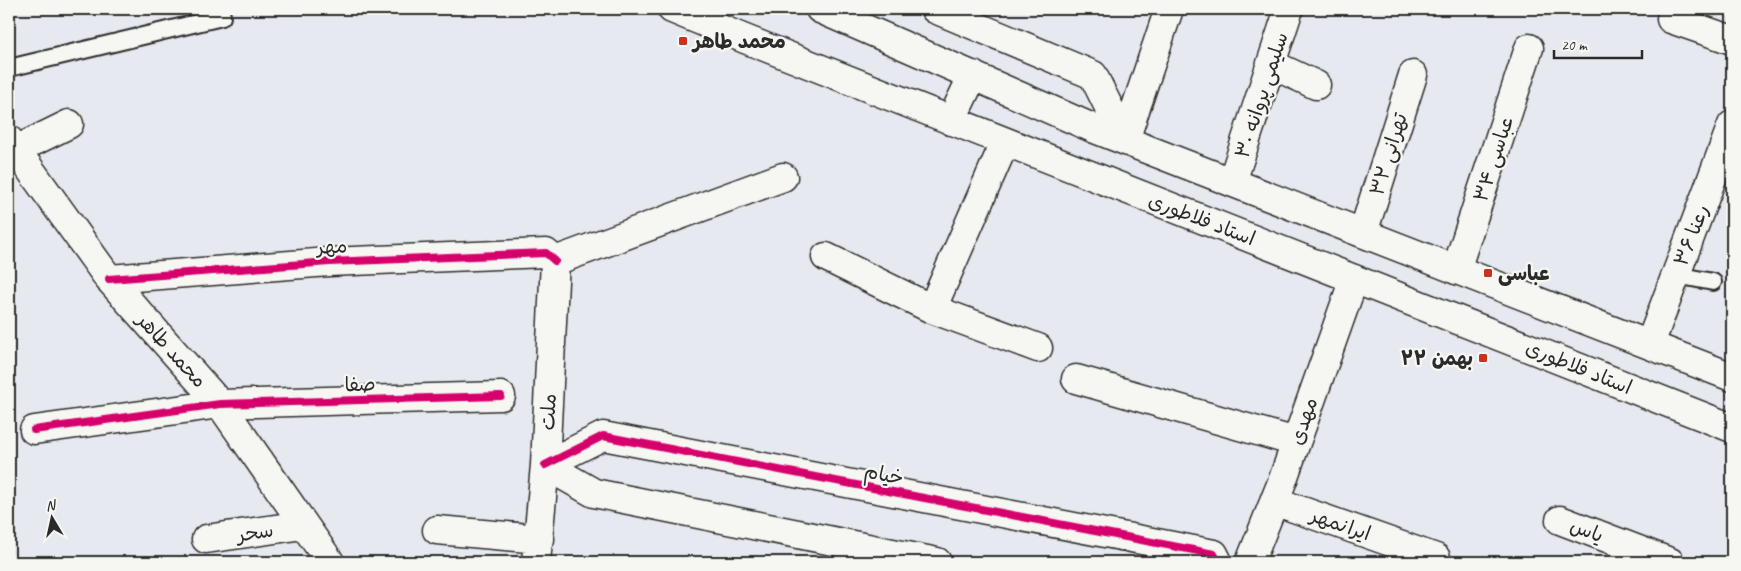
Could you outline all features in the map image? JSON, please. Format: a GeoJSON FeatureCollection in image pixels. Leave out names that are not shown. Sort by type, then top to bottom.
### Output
{"type":"FeatureCollection","features":[{"type":"Feature","properties":{"kind":"street","name":"استاد فلاطوری"},"geometry":{"type":"LineString","coordinates":[[672,9],[951,121],[1731,425]]}},
{"type":"Feature","properties":{"kind":"street"},"geometry":{"type":"LineString","coordinates":[[820,9],[1125,140],[1732,376]]}},
{"type":"Feature","properties":{"kind":"street"},"geometry":{"type":"LineString","coordinates":[[935,9],[1093,75],[1125,140]]}},
{"type":"Feature","properties":{"kind":"street"},"geometry":{"type":"LineString","coordinates":[[1125,140],[1169,9]]}},
{"type":"Feature","properties":{"kind":"street","name":"سلیمی پروانه ۳۰"},"geometry":{"type":"LineString","coordinates":[[1232,182],[1289,9]]}},
{"type":"Feature","properties":{"kind":"street"},"geometry":{"type":"LineString","coordinates":[[1671,19],[1732,40]]}},
{"type":"Feature","properties":{"kind":"street","name":"عباسی ۳۴"},"geometry":{"type":"LineString","coordinates":[[1456,270],[1529,48]]}},
{"type":"Feature","properties":{"kind":"street"},"geometry":{"type":"LineString","coordinates":[[1271,64],[1316,85]]}},
{"type":"Feature","properties":{"kind":"street"},"geometry":{"type":"LineString","coordinates":[[951,121],[973,75]]}},
{"type":"Feature","properties":{"kind":"street","name":"تهرانی ۳۲"},"geometry":{"type":"LineString","coordinates":[[1363,233],[1413,75]]}},
{"type":"Feature","properties":{"kind":"street"},"geometry":{"type":"LineString","coordinates":[[12,145],[69,124]]}},
{"type":"Feature","properties":{"kind":"street","name":"رعنا ۳۶"},"geometry":{"type":"LineString","coordinates":[[1650,344],[1676,275],[1726,160],[1732,125]]}},
{"type":"Feature","properties":{"kind":"street"},"geometry":{"type":"LineString","coordinates":[[932,309],[1005,142]]}},
{"type":"Feature","properties":{"kind":"street","name":"محمد طاهر"},"geometry":{"type":"LineString","coordinates":[[12,145],[109,279],[220,404],[330,562]]}},
{"type":"Feature","properties":{"kind":"street"},"geometry":{"type":"LineString","coordinates":[[555,261],[783,177]]}},
{"type":"Feature","properties":{"kind":"street","name":"مهر"},"geometry":{"type":"LineString","coordinates":[[109,279],[330,262],[536,253],[546,253],[555,261]]}},
{"type":"Feature","properties":{"kind":"street"},"geometry":{"type":"LineString","coordinates":[[826,257],[932,309],[1038,348]]}},
{"type":"Feature","properties":{"kind":"street","name":"ملت"},"geometry":{"type":"LineString","coordinates":[[538,551],[545,465],[555,261]]}},
{"type":"Feature","properties":{"kind":"street","name":"مهدی"},"geometry":{"type":"LineString","coordinates":[[1250,562],[1296,442],[1354,279]]}},
{"type":"Feature","properties":{"kind":"street"},"geometry":{"type":"LineString","coordinates":[[1076,379],[1296,442]]}},
{"type":"Feature","properties":{"kind":"street","name":"صفا"},"geometry":{"type":"LineString","coordinates":[[34,430],[220,404],[501,396]]}},
{"type":"Feature","properties":{"kind":"street","name":"خیام"},"geometry":{"type":"LineString","coordinates":[[545,465],[603,436],[1214,554],[1218,562]]}},
{"type":"Feature","properties":{"kind":"street"},"geometry":{"type":"LineString","coordinates":[[545,465],[594,493],[937,562]]}},
{"type":"Feature","properties":{"kind":"street","name":"ایرانمهر"},"geometry":{"type":"LineString","coordinates":[[1274,501],[1436,558]]}},
{"type":"Feature","properties":{"kind":"street","name":"یاس"},"geometry":{"type":"LineString","coordinates":[[1560,520],[1670,562]]}},
{"type":"Feature","properties":{"kind":"street","name":"سحر"},"geometry":{"type":"LineString","coordinates":[[206,540],[303,525]]}},
{"type":"Feature","properties":{"kind":"street"},"geometry":{"type":"LineString","coordinates":[[437,530],[538,551]]}},
{"type":"Feature","properties":{"kind":"lane"},"geometry":{"type":"LineString","coordinates":[[9,68],[222,17],[221,9]]}},
{"type":"Feature","properties":{"kind":"lane"},"geometry":{"type":"LineString","coordinates":[[1676,275],[1713,282]]}},
{"type":"Feature","properties":{"kind":"cycle path"},"geometry":{"type":"LineString","coordinates":[[109,279],[329,262],[546,253],[555,261]]}},
{"type":"Feature","properties":{"kind":"cycle path"},"geometry":{"type":"LineString","coordinates":[[34,430],[220,404],[501,396]]}},
{"type":"Feature","properties":{"kind":"cycle path"},"geometry":{"type":"LineString","coordinates":[[545,465],[603,436],[1214,554],[1218,562]]}},
{"type":"Feature","properties":{"kind":"place","name":"محمد طاهر"},"geometry":{"type":"Point","coordinates":[683,41]}},
{"type":"Feature","properties":{"kind":"place","name":"عباسی"},"geometry":{"type":"Point","coordinates":[1488,273]}},
{"type":"Feature","properties":{"kind":"place","name":"۲۲ بهمن"},"geometry":{"type":"Point","coordinates":[1483,358]}}]}
